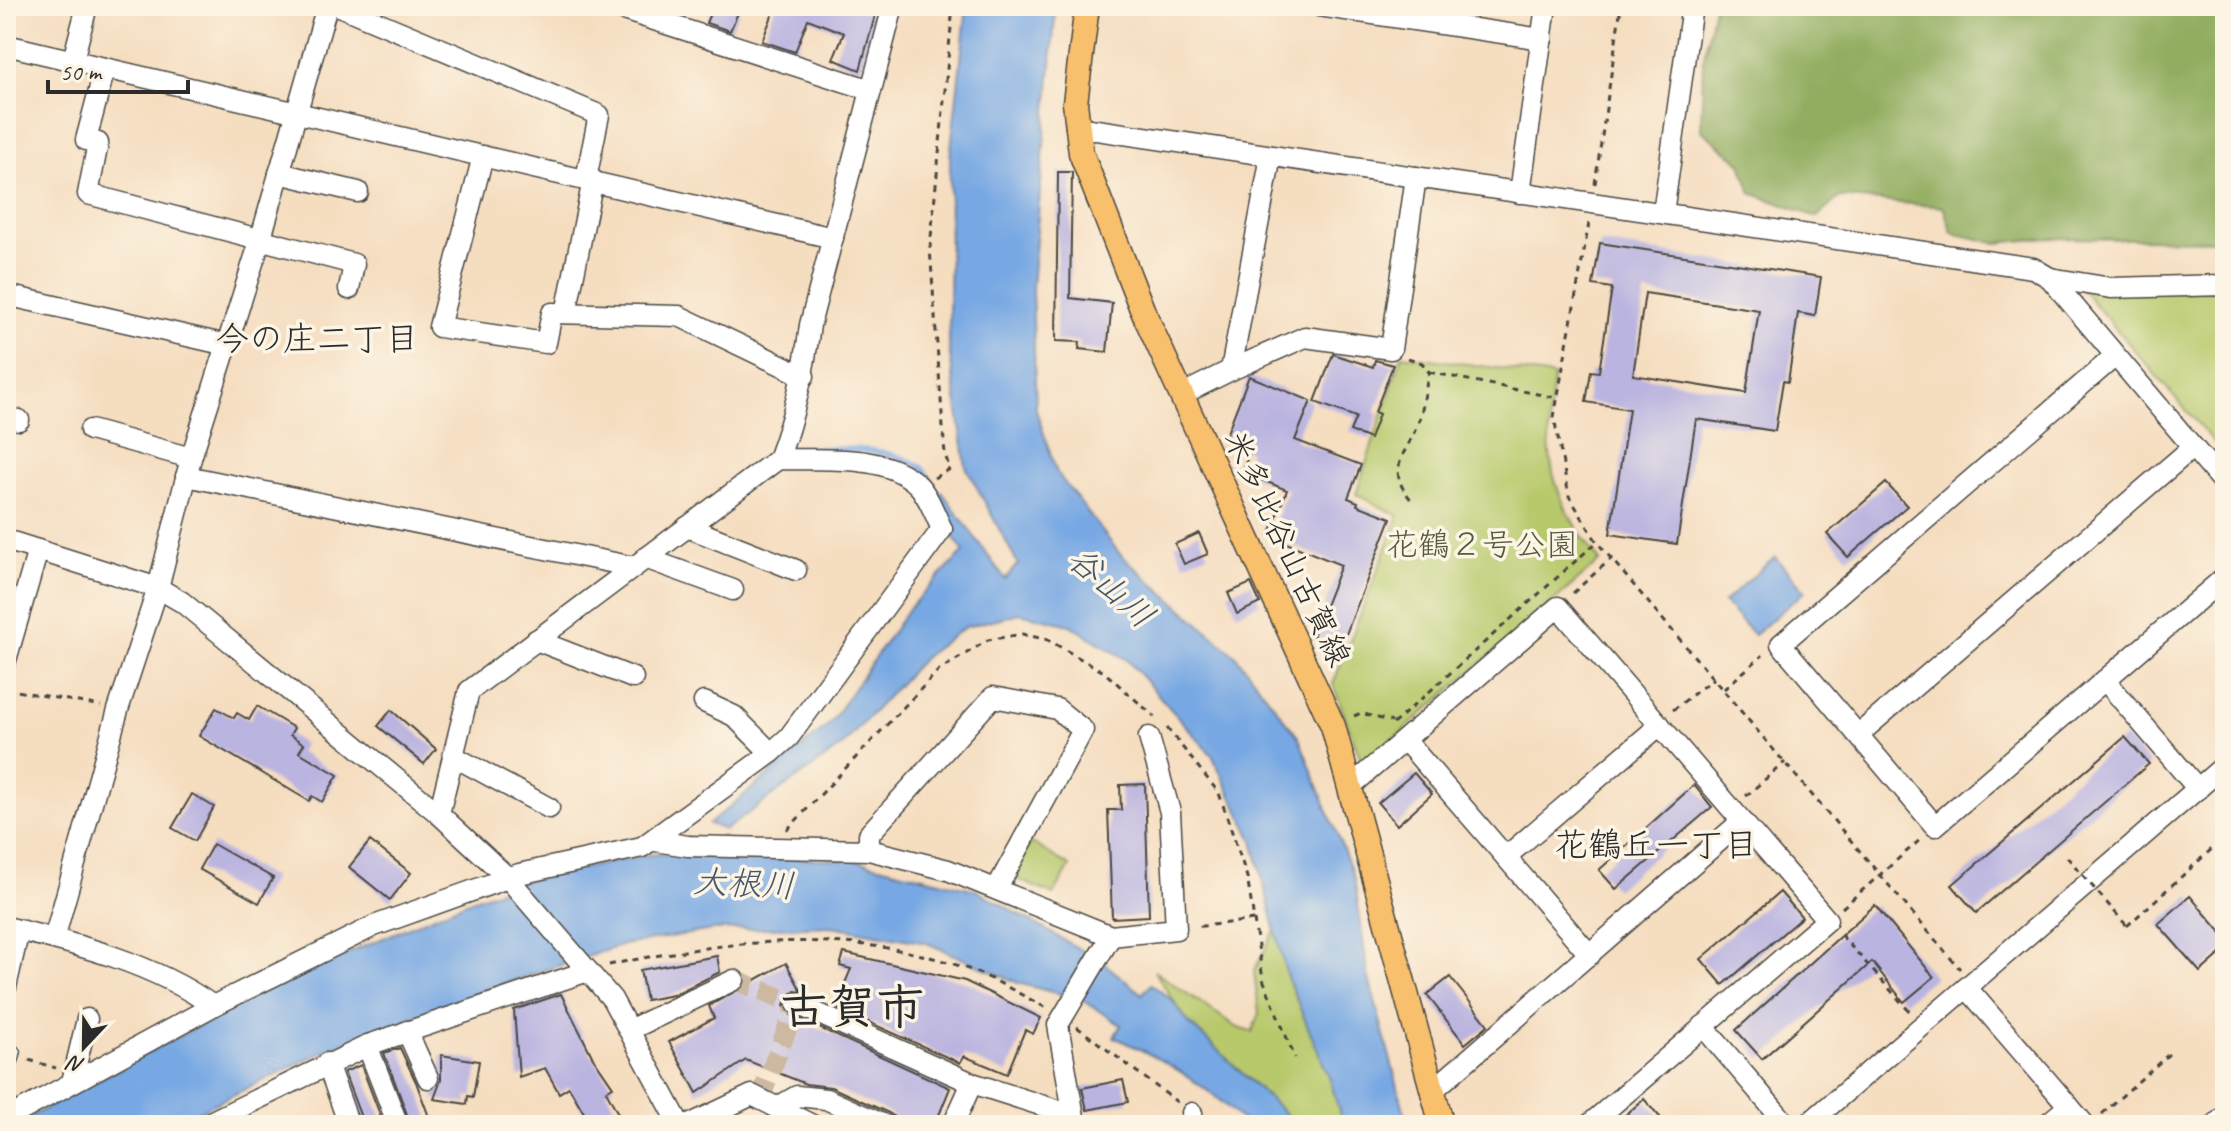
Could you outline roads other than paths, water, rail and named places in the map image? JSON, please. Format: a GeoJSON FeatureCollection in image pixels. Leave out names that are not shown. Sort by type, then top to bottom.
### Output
{"type":"FeatureCollection","features":[{"type":"Feature","properties":{"kind":"main road","name":"米多比谷山古賀線"},"geometry":{"type":"LineString","coordinates":[[1087,6],[1075,103],[1081,153],[1106,224],[1181,395],[1333,726],[1442,1125]]}},
{"type":"Feature","properties":{"kind":"street"},"geometry":{"type":"LineString","coordinates":[[73,60],[87,6]]}},
{"type":"Feature","properties":{"kind":"street"},"geometry":{"type":"LineString","coordinates":[[54,939],[118,710],[158,588],[189,467],[260,241],[327,6]]}},
{"type":"Feature","properties":{"kind":"street"},"geometry":{"type":"LineString","coordinates":[[339,6],[599,115],[566,313]]}},
{"type":"Feature","properties":{"kind":"street"},"geometry":{"type":"LineString","coordinates":[[614,6],[871,90]]}},
{"type":"Feature","properties":{"kind":"street"},"geometry":{"type":"LineString","coordinates":[[439,814],[469,691],[778,459],[804,376],[810,325],[893,6]]}},
{"type":"Feature","properties":{"kind":"street"},"geometry":{"type":"LineString","coordinates":[[1319,6],[1542,39]]}},
{"type":"Feature","properties":{"kind":"street"},"geometry":{"type":"LineString","coordinates":[[1520,193],[1546,6]]}},
{"type":"Feature","properties":{"kind":"street"},"geometry":{"type":"LineString","coordinates":[[1663,213],[1692,6]]}},
{"type":"Feature","properties":{"kind":"street"},"geometry":{"type":"LineString","coordinates":[[6,45],[833,238]]}},
{"type":"Feature","properties":{"kind":"street"},"geometry":{"type":"LineString","coordinates":[[105,68],[86,140],[98,143],[88,194],[354,264],[349,289]]}},
{"type":"Feature","properties":{"kind":"street"},"geometry":{"type":"LineString","coordinates":[[1076,127],[2033,268],[2050,278],[2225,485]]}},
{"type":"Feature","properties":{"kind":"street"},"geometry":{"type":"LineString","coordinates":[[483,156],[439,327],[546,343],[552,313],[679,316],[804,376]]}},
{"type":"Feature","properties":{"kind":"street"},"geometry":{"type":"LineString","coordinates":[[1231,370],[1271,156]]}},
{"type":"Feature","properties":{"kind":"street"},"geometry":{"type":"LineString","coordinates":[[279,173],[358,192]]}},
{"type":"Feature","properties":{"kind":"street"},"geometry":{"type":"LineString","coordinates":[[1181,395],[1305,337],[1391,349],[1416,177]]}},
{"type":"Feature","properties":{"kind":"street"},"geometry":{"type":"LineString","coordinates":[[2050,278],[2111,288],[2225,285]]}},
{"type":"Feature","properties":{"kind":"street"},"geometry":{"type":"LineString","coordinates":[[6,295],[227,345]]}},
{"type":"Feature","properties":{"kind":"street"},"geometry":{"type":"LineString","coordinates":[[2114,357],[1781,644],[1935,826],[2225,577]]}},
{"type":"Feature","properties":{"kind":"street"},"geometry":{"type":"LineString","coordinates":[[90,430],[189,467],[640,562],[733,590]]}},
{"type":"Feature","properties":{"kind":"street"},"geometry":{"type":"LineString","coordinates":[[1859,734],[2193,447]]}},
{"type":"Feature","properties":{"kind":"street"},"geometry":{"type":"LineString","coordinates":[[6,1119],[213,1006],[374,926],[510,880],[655,841],[771,753],[789,737],[942,529],[919,486],[895,468],[860,462],[778,459]]}},
{"type":"Feature","properties":{"kind":"street"},"geometry":{"type":"LineString","coordinates":[[687,527],[796,570]]}},
{"type":"Feature","properties":{"kind":"street"},"geometry":{"type":"LineString","coordinates":[[6,540],[158,588],[201,616],[439,814],[598,968],[680,1125]]}},
{"type":"Feature","properties":{"kind":"street"},"geometry":{"type":"LineString","coordinates":[[6,660],[38,550]]}},
{"type":"Feature","properties":{"kind":"street"},"geometry":{"type":"LineString","coordinates":[[1351,786],[1558,607],[1827,920],[1589,1125]]}},
{"type":"Feature","properties":{"kind":"street"},"geometry":{"type":"LineString","coordinates":[[536,640],[633,678]]}},
{"type":"Feature","properties":{"kind":"street"},"geometry":{"type":"LineString","coordinates":[[2105,680],[2198,789]]}},
{"type":"Feature","properties":{"kind":"street"},"geometry":{"type":"LineString","coordinates":[[869,850],[869,834],[993,697],[1057,709],[1083,730],[997,888]]}},
{"type":"Feature","properties":{"kind":"street"},"geometry":{"type":"LineString","coordinates":[[704,702],[734,716],[771,753]]}},
{"type":"Feature","properties":{"kind":"street"},"geometry":{"type":"LineString","coordinates":[[1508,855],[1660,725]]}},
{"type":"Feature","properties":{"kind":"street"},"geometry":{"type":"LineString","coordinates":[[655,841],[688,846],[869,850],[948,870],[1111,936],[1176,929],[1170,812],[1149,737]]}},
{"type":"Feature","properties":{"kind":"street"},"geometry":{"type":"LineString","coordinates":[[1405,740],[1508,855],[1590,955]]}},
{"type":"Feature","properties":{"kind":"street"},"geometry":{"type":"LineString","coordinates":[[453,756],[549,808]]}},
{"type":"Feature","properties":{"kind":"street"},"geometry":{"type":"LineString","coordinates":[[1807,1125],[2225,765]]}},
{"type":"Feature","properties":{"kind":"street"},"geometry":{"type":"LineString","coordinates":[[1431,1092],[1590,955],[1737,815]]}},
{"type":"Feature","properties":{"kind":"street"},"geometry":{"type":"LineString","coordinates":[[6,987],[12,929],[54,939],[152,971],[213,1006]]}},
{"type":"Feature","properties":{"kind":"street"},"geometry":{"type":"LineString","coordinates":[[797,1004],[972,1083],[1074,1120],[1058,1025],[1111,936]]}},
{"type":"Feature","properties":{"kind":"street"},"geometry":{"type":"LineString","coordinates":[[213,1123],[367,1045],[598,968]]}},
{"type":"Feature","properties":{"kind":"street"},"geometry":{"type":"LineString","coordinates":[[629,1030],[734,980]]}},
{"type":"Feature","properties":{"kind":"street"},"geometry":{"type":"LineString","coordinates":[[1967,988],[2069,1106],[2093,1120]]}},
{"type":"Feature","properties":{"kind":"street"},"geometry":{"type":"LineString","coordinates":[[72,1082],[87,1019]]}},
{"type":"Feature","properties":{"kind":"street"},"geometry":{"type":"LineString","coordinates":[[1703,1026],[1787,1125]]}},
{"type":"Feature","properties":{"kind":"street"},"geometry":{"type":"LineString","coordinates":[[407,1031],[428,1078]]}},
{"type":"Feature","properties":{"kind":"street"},"geometry":{"type":"LineString","coordinates":[[367,1045],[398,1125]]}},
{"type":"Feature","properties":{"kind":"street"},"geometry":{"type":"LineString","coordinates":[[327,1063],[349,1125]]}},
{"type":"Feature","properties":{"kind":"street"},"geometry":{"type":"LineString","coordinates":[[953,1125],[972,1083]]}},
{"type":"Feature","properties":{"kind":"street"},"geometry":{"type":"LineString","coordinates":[[689,1125],[752,1095],[761,1096],[776,1108],[812,1125]]}},
{"type":"Feature","properties":{"kind":"street"},"geometry":{"type":"LineString","coordinates":[[776,1108],[797,1096],[826,1099],[884,1125]]}},
{"type":"Feature","properties":{"kind":"street"},"geometry":{"type":"LineString","coordinates":[[2046,1125],[2069,1106]]}},
{"type":"Feature","properties":{"kind":"street"},"geometry":{"type":"LineString","coordinates":[[2215,1125],[2225,1116]]}},
{"type":"Feature","properties":{"kind":"water","name":"谷山川"},"geometry":{"type":"Polygon","coordinates":[[[967,6],[1056,6],[1032,287],[1036,410],[1057,473],[1120,554],[1236,656],[1299,738],[1354,877],[1368,975],[1408,1125],[1343,1125],[1330,1079],[1287,977],[1253,840],[1212,755],[1127,660],[1070,625],[1020,613],[965,627],[924,657],[842,746],[725,830],[709,824],[829,725],[908,609],[964,552],[927,501],[942,492],[1005,579],[1018,564],[966,467],[949,349],[950,157],[967,6]]]}},
{"type":"Feature","properties":{"kind":"water"},"geometry":{"type":"Polygon","coordinates":[[[1775,557],[1805,591],[1754,635],[1724,602],[1775,557]]]}},
{"type":"Feature","properties":{"kind":"water","name":"大根川"},"geometry":{"type":"Polygon","coordinates":[[[654,854],[855,860],[976,890],[1104,963],[1142,994],[1151,984],[1172,1000],[1189,1023],[1297,1125],[1247,1125],[1185,1075],[1114,1037],[1121,1025],[1082,1000],[1018,983],[927,943],[832,926],[712,930],[623,945],[487,989],[331,1048],[170,1125],[15,1125],[268,988],[471,900],[534,878],[654,854]]]}},
{"type":"Feature","properties":{"kind":"waterway"},"geometry":{"type":"LineString","coordinates":[[796,449],[860,450],[892,455],[920,467],[940,499]]}},
{"type":"Feature","properties":{"kind":"waterway"},"geometry":{"type":"LineString","coordinates":[[499,1125],[507,1125]]}},
{"type":"Feature","properties":{"kind":"tunnel"},"geometry":{"type":"LineString","coordinates":[[734,980],[797,1004],[761,1096]]}},
{"type":"Feature","properties":{"kind":"district","name":"今の庄二丁目"},"geometry":{"type":"Point","coordinates":[317,338]}},
{"type":"Feature","properties":{"kind":"district","name":"花鶴丘一丁目"},"geometry":{"type":"Point","coordinates":[1656,844]}},
{"type":"Feature","properties":{"kind":"district","name":"古賀市"},"geometry":{"type":"Point","coordinates":[852,1006]}},
{"type":"Feature","properties":{"kind":"park label","name":"花鶴２号公園"},"geometry":{"type":"Point","coordinates":[1482,544]}}]}
